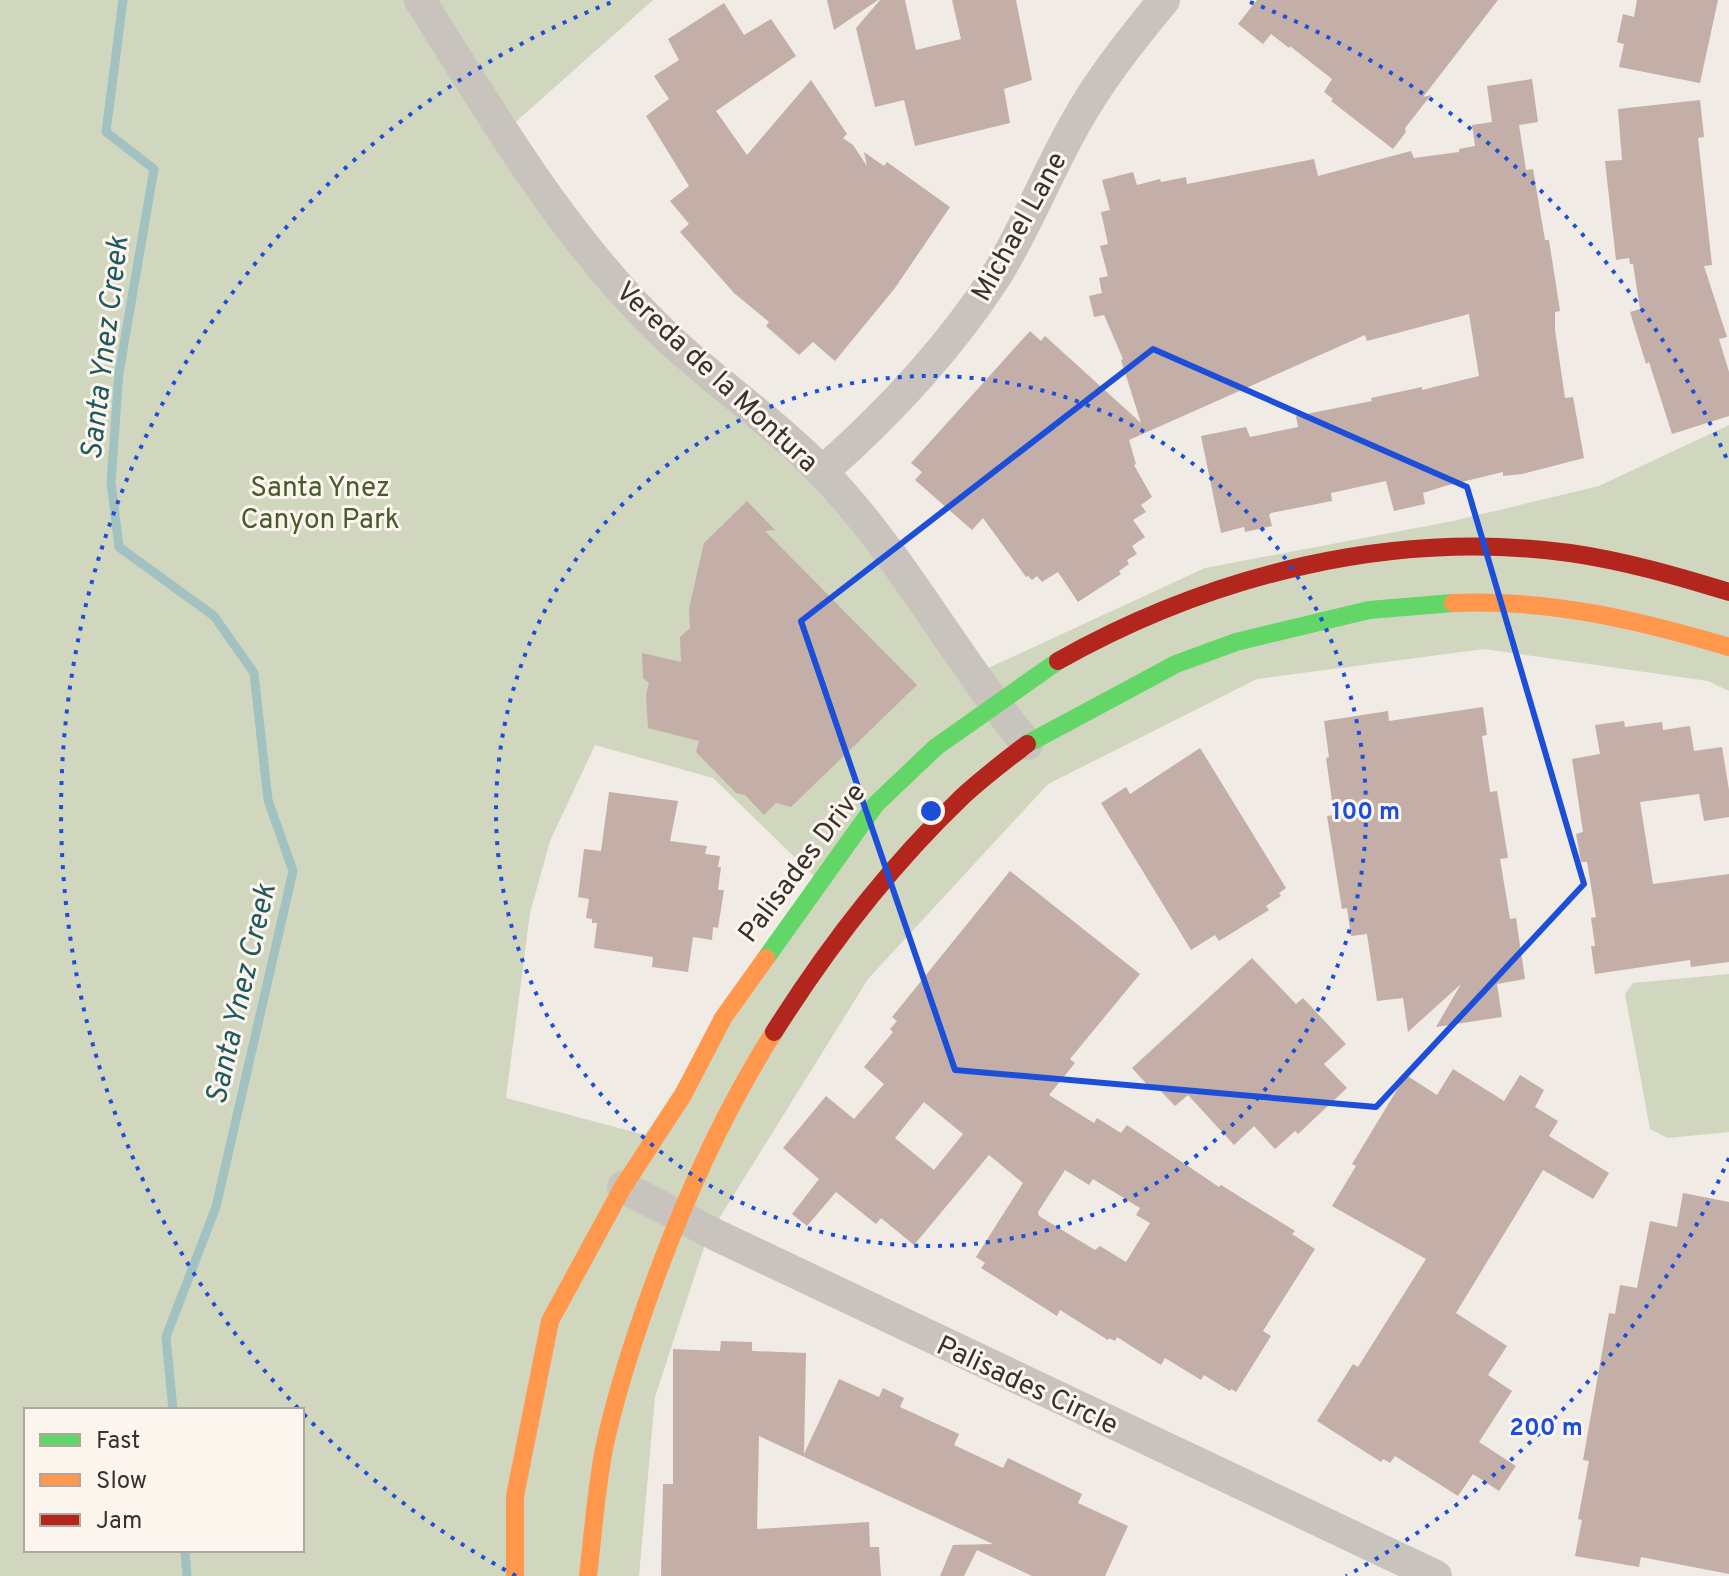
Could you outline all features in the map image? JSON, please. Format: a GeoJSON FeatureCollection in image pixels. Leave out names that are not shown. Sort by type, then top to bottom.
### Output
{"type":"FeatureCollection","features":[{"type":"Feature","properties":{"kind":"street","name":"Vereda de la Montura"},"geometry":{"type":"LineString","coordinates":[[420,0],[501,129],[584,248],[666,336],[822,472],[905,572],[994,704],[1027,744]]}},
{"type":"Feature","properties":{"kind":"street","name":"Michael Lane"},"geometry":{"type":"LineString","coordinates":[[822,472],[852,446],[933,362],[997,275],[1076,122],[1134,36],[1164,0]]}},
{"type":"Feature","properties":{"kind":"street","name":"Palisades Drive"},"geometry":{"type":"LineString","coordinates":[[515,1576],[515,1496],[550,1321],[623,1187],[683,1095],[723,1018],[876,804],[936,747],[1059,660],[1114,631],[1173,606],[1294,566],[1424,548],[1497,548],[1569,553],[1642,566],[1729,592]]}},
{"type":"Feature","properties":{"kind":"street"},"geometry":{"type":"LineString","coordinates":[[588,1576],[604,1450],[623,1372],[701,1162],[752,1067],[788,1010],[864,904],[910,850],[963,796],[1027,744],[1176,664],[1236,642],[1369,610],[1458,603],[1567,607],[1649,623],[1729,647]]}},
{"type":"Feature","properties":{"kind":"street","name":"Palisades Circle"},"geometry":{"type":"LineString","coordinates":[[623,1187],[679,1218],[1436,1576]]}},
{"type":"Feature","properties":{"kind":"highlighted area"},"geometry":{"type":"Polygon","coordinates":[[[1153,349],[1467,487],[1584,884],[1376,1107],[955,1070],[801,621],[1153,349]]]}},
{"type":"Feature","properties":{"kind":"green space","name":"Santa Ynez Canyon Park"},"geometry":{"type":"Polygon","coordinates":[[[0,0],[653,0],[501,135],[816,480],[969,677],[1205,568],[1453,521],[1599,486],[1729,425],[1729,691],[1708,681],[1484,649],[1257,679],[1048,784],[868,979],[707,1238],[655,1397],[639,1576],[0,1576],[0,0]],[[595,745],[550,841],[530,913],[506,1098],[645,1135],[815,877],[713,778],[595,745]]]}},
{"type":"Feature","properties":{"kind":"green space"},"geometry":{"type":"Polygon","coordinates":[[[1729,974],[1729,1132],[1668,1138],[1650,1129],[1625,994],[1633,983],[1729,974]]]}},
{"type":"Feature","properties":{"kind":"building"},"geometry":{"type":"Polygon","coordinates":[[[827,0],[878,0],[834,30],[827,0]]]}},
{"type":"Feature","properties":{"kind":"building"},"geometry":{"type":"Polygon","coordinates":[[[880,0],[905,0],[916,50],[961,39],[952,0],[1016,0],[1032,80],[1004,89],[1010,123],[915,146],[904,100],[875,107],[856,28],[880,0]]]}},
{"type":"Feature","properties":{"kind":"building"},"geometry":{"type":"Polygon","coordinates":[[[1257,0],[1498,0],[1423,97],[1431,95],[1393,149],[1331,101],[1333,99],[1324,92],[1332,79],[1271,34],[1263,44],[1238,24],[1257,0]]]}},
{"type":"Feature","properties":{"kind":"building"},"geometry":{"type":"Polygon","coordinates":[[[1637,0],[1718,0],[1700,83],[1619,67],[1624,44],[1617,42],[1623,14],[1634,17],[1637,0]]]}},
{"type":"Feature","properties":{"kind":"building"},"geometry":{"type":"Polygon","coordinates":[[[724,3],[744,35],[771,19],[796,56],[716,111],[747,155],[811,80],[847,134],[843,138],[853,145],[867,166],[864,152],[884,166],[887,162],[950,207],[895,288],[835,361],[813,342],[799,355],[766,326],[769,322],[734,293],[680,232],[689,224],[670,201],[689,186],[646,116],[669,99],[654,76],[679,60],[668,39],[724,3]]]}},
{"type":"Feature","properties":{"kind":"building"},"geometry":{"type":"Polygon","coordinates":[[[1532,79],[1538,122],[1519,125],[1526,170],[1533,169],[1545,240],[1549,240],[1560,311],[1555,312],[1555,330],[1565,398],[1573,397],[1584,458],[1522,474],[1503,476],[1503,472],[1445,486],[1423,493],[1425,504],[1394,511],[1386,481],[1331,493],[1332,501],[1271,513],[1272,526],[1245,532],[1244,527],[1221,533],[1201,436],[1246,427],[1250,437],[1298,427],[1296,416],[1479,376],[1469,314],[1367,341],[1365,335],[1129,440],[1134,465],[1152,497],[1141,505],[1146,512],[1133,520],[1145,537],[1132,546],[1137,554],[1127,560],[1129,564],[1119,571],[1121,574],[1078,602],[1058,572],[1042,582],[1037,576],[1032,580],[1026,577],[983,518],[972,530],[915,480],[922,472],[911,463],[1030,331],[1041,341],[1045,336],[1141,423],[1123,359],[1104,315],[1094,317],[1089,296],[1102,293],[1099,278],[1108,276],[1100,246],[1108,244],[1101,212],[1110,210],[1102,180],[1133,172],[1137,185],[1186,177],[1187,184],[1314,159],[1318,176],[1411,151],[1414,158],[1459,152],[1459,149],[1475,146],[1472,125],[1492,122],[1487,86],[1532,79]]]}},
{"type":"Feature","properties":{"kind":"building"},"geometry":{"type":"Polygon","coordinates":[[[1700,100],[1704,137],[1698,138],[1712,265],[1704,266],[1727,337],[1719,339],[1729,372],[1729,416],[1672,434],[1630,312],[1640,309],[1633,264],[1630,264],[1629,258],[1616,260],[1605,161],[1622,160],[1618,109],[1700,100]]]}},
{"type":"Feature","properties":{"kind":"building"},"geometry":{"type":"Polygon","coordinates":[[[747,501],[775,530],[765,531],[917,685],[791,807],[776,803],[764,815],[745,795],[736,793],[696,752],[699,741],[648,728],[646,694],[649,683],[643,678],[642,653],[681,662],[680,637],[690,628],[689,608],[704,543],[747,501]]]}},
{"type":"Feature","properties":{"kind":"building"},"geometry":{"type":"Polygon","coordinates":[[[1483,707],[1487,735],[1482,736],[1490,792],[1497,791],[1508,858],[1500,859],[1510,919],[1516,918],[1525,979],[1497,984],[1502,1017],[1436,1027],[1461,984],[1408,1032],[1403,998],[1377,1001],[1367,934],[1351,936],[1347,908],[1342,909],[1327,816],[1334,815],[1324,721],[1388,711],[1389,721],[1483,707]]]}},
{"type":"Feature","properties":{"kind":"building"},"geometry":{"type":"Polygon","coordinates":[[[1624,721],[1625,727],[1662,722],[1663,730],[1690,726],[1694,751],[1722,747],[1729,790],[1729,817],[1704,821],[1699,794],[1640,802],[1653,884],[1729,874],[1729,962],[1691,967],[1690,960],[1595,974],[1591,918],[1596,917],[1587,862],[1581,862],[1576,834],[1583,832],[1572,759],[1600,754],[1595,725],[1624,721]]]}},
{"type":"Feature","properties":{"kind":"building"},"geometry":{"type":"Polygon","coordinates":[[[1200,748],[1286,888],[1279,893],[1281,896],[1266,906],[1269,910],[1219,941],[1215,935],[1191,950],[1101,803],[1126,787],[1130,794],[1200,748]]]}},
{"type":"Feature","properties":{"kind":"building"},"geometry":{"type":"Polygon","coordinates":[[[609,792],[678,801],[670,841],[707,846],[705,854],[720,856],[718,890],[724,890],[718,928],[713,927],[712,940],[693,937],[688,972],[652,967],[653,957],[594,948],[597,923],[586,918],[589,899],[578,897],[584,849],[601,851],[609,792]]]}},
{"type":"Feature","properties":{"kind":"building"},"geometry":{"type":"Polygon","coordinates":[[[1010,871],[1140,974],[1070,1059],[1075,1063],[1049,1095],[1094,1123],[1097,1118],[1121,1133],[1127,1125],[1219,1187],[1221,1185],[1295,1231],[1292,1234],[1315,1249],[1263,1331],[1271,1336],[1236,1392],[1204,1375],[1201,1380],[1165,1358],[1161,1365],[1117,1337],[1115,1341],[1108,1340],[1060,1310],[1057,1316],[981,1268],[985,1263],[976,1257],[1023,1183],[989,1155],[914,1245],[881,1218],[876,1224],[836,1192],[807,1226],[792,1214],[819,1179],[783,1148],[826,1096],[854,1119],[884,1084],[864,1067],[893,1032],[890,1029],[897,1021],[892,1017],[1010,871]],[[924,1102],[895,1138],[934,1170],[963,1134],[924,1102]],[[1065,1170],[1038,1212],[1039,1216],[1095,1250],[1100,1246],[1126,1262],[1150,1223],[1136,1215],[1140,1208],[1093,1179],[1089,1185],[1065,1170]]]}},
{"type":"Feature","properties":{"kind":"building"},"geometry":{"type":"Polygon","coordinates":[[[1252,958],[1296,1004],[1303,998],[1346,1044],[1324,1064],[1347,1088],[1298,1134],[1295,1131],[1275,1149],[1254,1126],[1234,1145],[1188,1095],[1175,1106],[1156,1086],[1152,1090],[1132,1068],[1252,958]]]}},
{"type":"Feature","properties":{"kind":"building"},"geometry":{"type":"Polygon","coordinates":[[[1453,1069],[1504,1101],[1520,1075],[1544,1090],[1535,1107],[1558,1121],[1549,1136],[1609,1173],[1593,1199],[1543,1170],[1456,1313],[1507,1346],[1488,1375],[1512,1391],[1479,1442],[1516,1466],[1499,1491],[1473,1474],[1458,1496],[1395,1456],[1390,1463],[1383,1459],[1381,1462],[1317,1421],[1353,1364],[1358,1367],[1426,1259],[1332,1206],[1356,1166],[1352,1164],[1406,1075],[1437,1095],[1453,1069]]]}},
{"type":"Feature","properties":{"kind":"building"},"geometry":{"type":"Polygon","coordinates":[[[1683,1193],[1729,1202],[1729,1574],[1641,1557],[1639,1567],[1575,1556],[1582,1520],[1578,1519],[1589,1461],[1583,1460],[1609,1313],[1615,1314],[1620,1285],[1637,1288],[1650,1221],[1677,1227],[1683,1193]]]}},
{"type":"Feature","properties":{"kind":"building"},"geometry":{"type":"Polygon","coordinates":[[[721,1341],[752,1342],[752,1351],[806,1353],[804,1454],[839,1379],[879,1397],[883,1388],[904,1398],[900,1407],[959,1434],[954,1445],[1003,1468],[1008,1458],[1082,1494],[1078,1503],[1128,1526],[1105,1576],[1032,1576],[977,1550],[964,1576],[940,1576],[953,1545],[993,1544],[759,1436],[757,1529],[869,1522],[870,1547],[879,1547],[881,1576],[661,1576],[663,1484],[673,1484],[673,1349],[720,1351],[721,1341]]]}},
{"type":"Feature","properties":{"kind":"waterway","name":"Santa Ynez Creek"},"geometry":{"type":"LineString","coordinates":[[123,0],[106,132],[154,169],[119,373],[111,482],[119,547],[214,616],[254,673],[268,800],[293,871],[216,1207],[166,1337],[173,1408]]}},
{"type":"Feature","properties":{"kind":"waterway","name":"Santa Ynez Creek"},"geometry":{"type":"LineString","coordinates":[[185,1552],[187,1576]]}},
{"type":"Feature","properties":{"kind":"traffic: fast"},"geometry":{"type":"LineString","coordinates":[[1027,744],[1176,664],[1236,642],[1369,610],[1453,603]]}},
{"type":"Feature","properties":{"kind":"traffic: fast"},"geometry":{"type":"LineString","coordinates":[[766,958],[876,804],[936,747],[1058,661]]}},
{"type":"Feature","properties":{"kind":"traffic: slow"},"geometry":{"type":"LineString","coordinates":[[1453,603],[1524,604],[1593,613],[1729,647]]}},
{"type":"Feature","properties":{"kind":"traffic: slow"},"geometry":{"type":"LineString","coordinates":[[515,1576],[515,1496],[550,1321],[623,1187],[683,1095],[723,1018],[766,958]]}},
{"type":"Feature","properties":{"kind":"traffic: slow"},"geometry":{"type":"LineString","coordinates":[[588,1576],[604,1449],[639,1325],[702,1166],[735,1098],[774,1032]]}},
{"type":"Feature","properties":{"kind":"traffic: jam"},"geometry":{"type":"LineString","coordinates":[[1058,661],[1117,630],[1241,582],[1306,565],[1371,554],[1437,548],[1504,547],[1570,553],[1611,560],[1729,592]]}},
{"type":"Feature","properties":{"kind":"traffic: jam"},"geometry":{"type":"LineString","coordinates":[[774,1032],[837,939],[884,880],[934,824],[993,770],[1027,744]]}}]}
